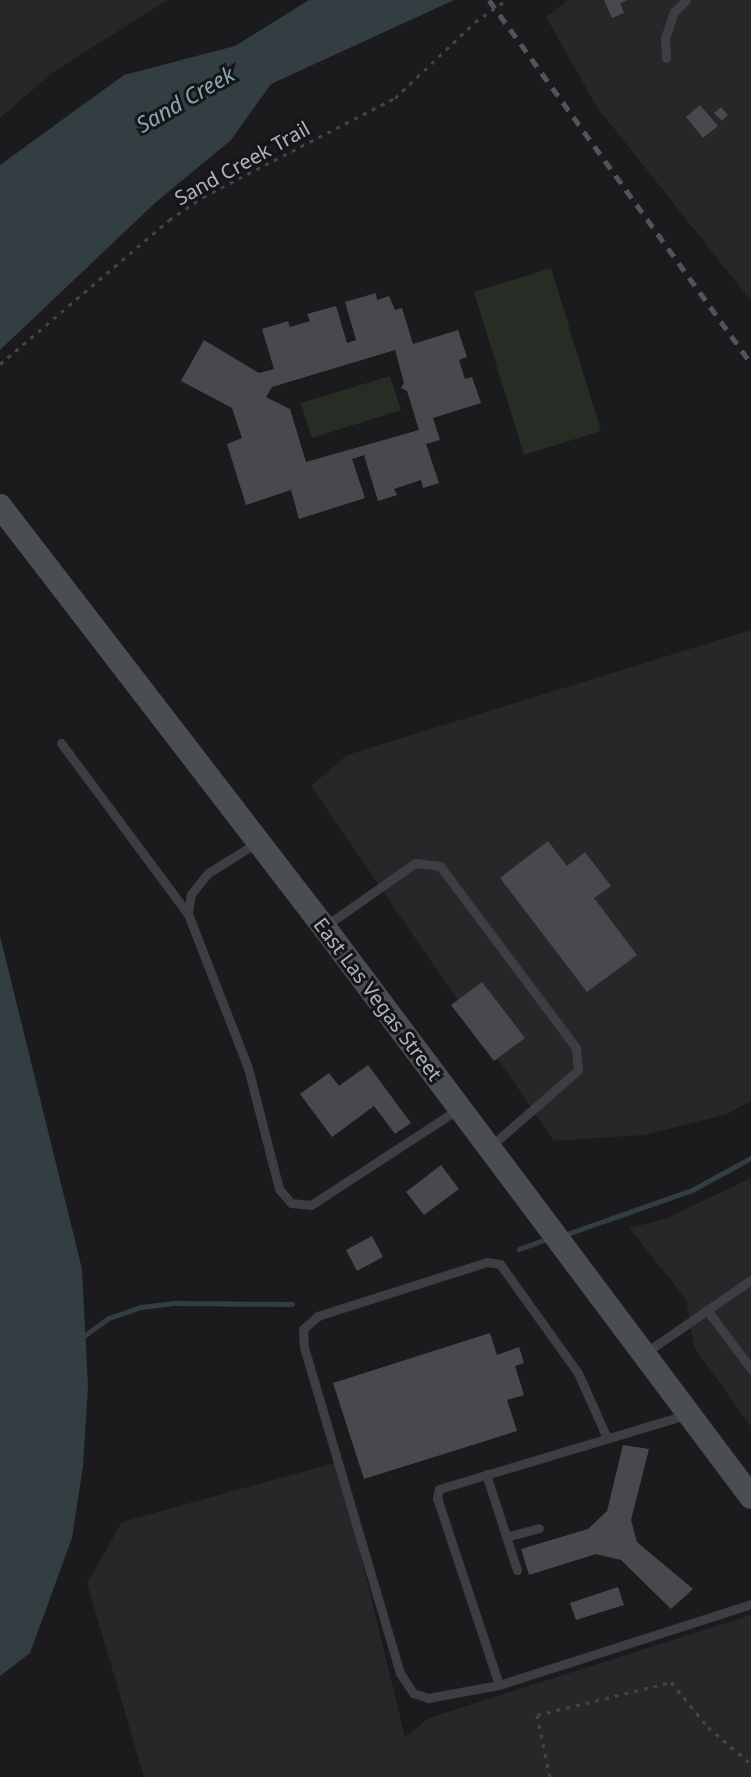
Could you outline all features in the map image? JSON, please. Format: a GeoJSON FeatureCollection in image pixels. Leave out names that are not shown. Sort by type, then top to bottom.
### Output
{"type":"FeatureCollection","features":[{"type":"Feature","properties":{"kind":"street","name":"East Las Vegas Street"},"geometry":{"type":"LineString","coordinates":[[0,506],[259,841],[751,1497]]}},
{"type":"Feature","properties":{"kind":"lane"},"geometry":{"type":"LineString","coordinates":[[666,58],[665,38],[674,12],[686,0]]}},
{"type":"Feature","properties":{"kind":"lane"},"geometry":{"type":"LineString","coordinates":[[61,743],[188,914],[248,1068],[279,1189],[291,1203],[311,1205],[460,1109]]}},
{"type":"Feature","properties":{"kind":"lane"},"geometry":{"type":"LineString","coordinates":[[188,914],[191,894],[208,873],[259,841]]}},
{"type":"Feature","properties":{"kind":"lane"},"geometry":{"type":"LineString","coordinates":[[324,927],[415,863],[440,866],[468,902],[576,1048],[578,1070],[489,1148]]}},
{"type":"Feature","properties":{"kind":"lane"},"geometry":{"type":"LineString","coordinates":[[607,1438],[578,1373],[500,1264],[487,1262],[318,1316],[303,1329],[308,1361],[405,1686],[428,1698],[499,1685],[751,1604]]}},
{"type":"Feature","properties":{"kind":"lane"},"geometry":{"type":"LineString","coordinates":[[643,1354],[751,1280]]}},
{"type":"Feature","properties":{"kind":"lane"},"geometry":{"type":"LineString","coordinates":[[707,1310],[751,1369]]}},
{"type":"Feature","properties":{"kind":"lane"},"geometry":{"type":"LineString","coordinates":[[499,1685],[437,1498],[439,1489],[688,1414]]}},
{"type":"Feature","properties":{"kind":"lane"},"geometry":{"type":"LineString","coordinates":[[486,1474],[517,1570]]}},
{"type":"Feature","properties":{"kind":"lane"},"geometry":{"type":"LineString","coordinates":[[506,1537],[539,1528]]}},
{"type":"Feature","properties":{"kind":"path","name":"Sand Creek Trail"},"geometry":{"type":"LineString","coordinates":[[0,364],[169,220],[203,197],[395,98],[475,22],[506,0]]}},
{"type":"Feature","properties":{"kind":"path"},"geometry":{"type":"LineString","coordinates":[[550,1777],[537,1715],[671,1682],[708,1727],[751,1764]]}},
{"type":"Feature","properties":{"kind":"shaded area"},"geometry":{"type":"Polygon","coordinates":[[[0,0],[167,0],[52,73],[0,118],[0,0]]]}},
{"type":"Feature","properties":{"kind":"shaded area"},"geometry":{"type":"Polygon","coordinates":[[[568,0],[751,0],[751,301],[597,107],[546,17],[568,0]]]}},
{"type":"Feature","properties":{"kind":"shaded area"},"geometry":{"type":"Polygon","coordinates":[[[551,268],[601,431],[524,455],[474,292],[551,268]]]}},
{"type":"Feature","properties":{"kind":"shaded area"},"geometry":{"type":"Polygon","coordinates":[[[390,376],[401,410],[312,438],[301,403],[390,376]]]}},
{"type":"Feature","properties":{"kind":"shaded area"},"geometry":{"type":"Polygon","coordinates":[[[751,630],[751,1101],[727,1114],[644,1135],[554,1141],[311,786],[347,755],[751,630]]]}},
{"type":"Feature","properties":{"kind":"shaded area"},"geometry":{"type":"Polygon","coordinates":[[[751,1178],[751,1427],[694,1347],[686,1299],[629,1228],[665,1219],[751,1178]]]}},
{"type":"Feature","properties":{"kind":"shaded area"},"geometry":{"type":"Polygon","coordinates":[[[338,1462],[405,1737],[429,1718],[751,1615],[751,1777],[144,1777],[87,1583],[122,1522],[338,1462]]]}},
{"type":"Feature","properties":{"kind":"water","name":"Sand Creek"},"geometry":{"type":"Polygon","coordinates":[[[309,0],[454,0],[271,84],[231,140],[156,202],[0,350],[0,165],[124,75],[235,46],[309,0]]]}},
{"type":"Feature","properties":{"kind":"water"},"geometry":{"type":"Polygon","coordinates":[[[0,936],[82,1269],[88,1387],[83,1466],[72,1538],[30,1653],[0,1676],[0,936]]]}},
{"type":"Feature","properties":{"kind":"building"},"geometry":{"type":"Polygon","coordinates":[[[604,0],[628,0],[620,3],[624,13],[612,18],[604,0]]]}},
{"type":"Feature","properties":{"kind":"building"},"geometry":{"type":"Polygon","coordinates":[[[700,105],[718,126],[703,138],[686,117],[700,105]]]}},
{"type":"Feature","properties":{"kind":"building"},"geometry":{"type":"Polygon","coordinates":[[[721,107],[728,115],[722,121],[714,113],[721,107]]]}},
{"type":"Feature","properties":{"kind":"building"},"geometry":{"type":"Polygon","coordinates":[[[376,293],[377,300],[389,296],[395,310],[402,308],[413,344],[458,330],[467,357],[459,360],[465,379],[472,377],[481,403],[433,418],[440,440],[426,444],[439,483],[423,488],[421,480],[394,489],[397,495],[378,501],[364,455],[352,459],[365,498],[299,519],[291,490],[246,505],[227,444],[242,438],[232,408],[181,381],[204,340],[259,373],[274,369],[262,329],[288,321],[290,327],[310,321],[307,314],[336,306],[347,343],[356,340],[345,302],[376,293]],[[395,350],[272,387],[266,397],[290,409],[306,462],[419,430],[407,391],[401,388],[404,383],[395,350]]]}},
{"type":"Feature","properties":{"kind":"building"},"geometry":{"type":"Polygon","coordinates":[[[548,841],[567,866],[585,852],[611,886],[594,898],[637,955],[587,992],[500,878],[548,841]]]}},
{"type":"Feature","properties":{"kind":"building"},"geometry":{"type":"Polygon","coordinates":[[[482,982],[525,1038],[494,1061],[451,1005],[482,982]]]}},
{"type":"Feature","properties":{"kind":"building"},"geometry":{"type":"Polygon","coordinates":[[[368,1065],[411,1123],[395,1134],[374,1106],[332,1137],[300,1094],[329,1073],[339,1086],[368,1065]]]}},
{"type":"Feature","properties":{"kind":"building"},"geometry":{"type":"Polygon","coordinates":[[[441,1165],[459,1189],[424,1215],[406,1192],[441,1165]]]}},
{"type":"Feature","properties":{"kind":"building"},"geometry":{"type":"Polygon","coordinates":[[[372,1236],[383,1257],[357,1271],[346,1250],[372,1236]]]}},
{"type":"Feature","properties":{"kind":"building"},"geometry":{"type":"Polygon","coordinates":[[[490,1333],[497,1355],[519,1347],[524,1363],[515,1366],[524,1395],[507,1400],[517,1431],[364,1479],[333,1383],[490,1333]]]}},
{"type":"Feature","properties":{"kind":"building"},"geometry":{"type":"Polygon","coordinates":[[[623,1445],[649,1449],[631,1520],[637,1542],[693,1589],[671,1609],[621,1560],[596,1554],[529,1575],[521,1549],[588,1529],[607,1511],[623,1445]]]}},
{"type":"Feature","properties":{"kind":"building"},"geometry":{"type":"Polygon","coordinates":[[[618,1587],[624,1605],[576,1620],[570,1603],[618,1587]]]}},
{"type":"Feature","properties":{"kind":"waterway"},"geometry":{"type":"LineString","coordinates":[[564,1235],[692,1190],[751,1158]]}},
{"type":"Feature","properties":{"kind":"waterway"},"geometry":{"type":"LineString","coordinates":[[519,1249],[550,1238]]}},
{"type":"Feature","properties":{"kind":"waterway"},"geometry":{"type":"LineString","coordinates":[[81,1338],[109,1318],[141,1307],[176,1303],[292,1304]]}},
{"type":"Feature","properties":{"kind":"railway"},"geometry":{"type":"LineString","coordinates":[[489,0],[751,363]]}}]}
